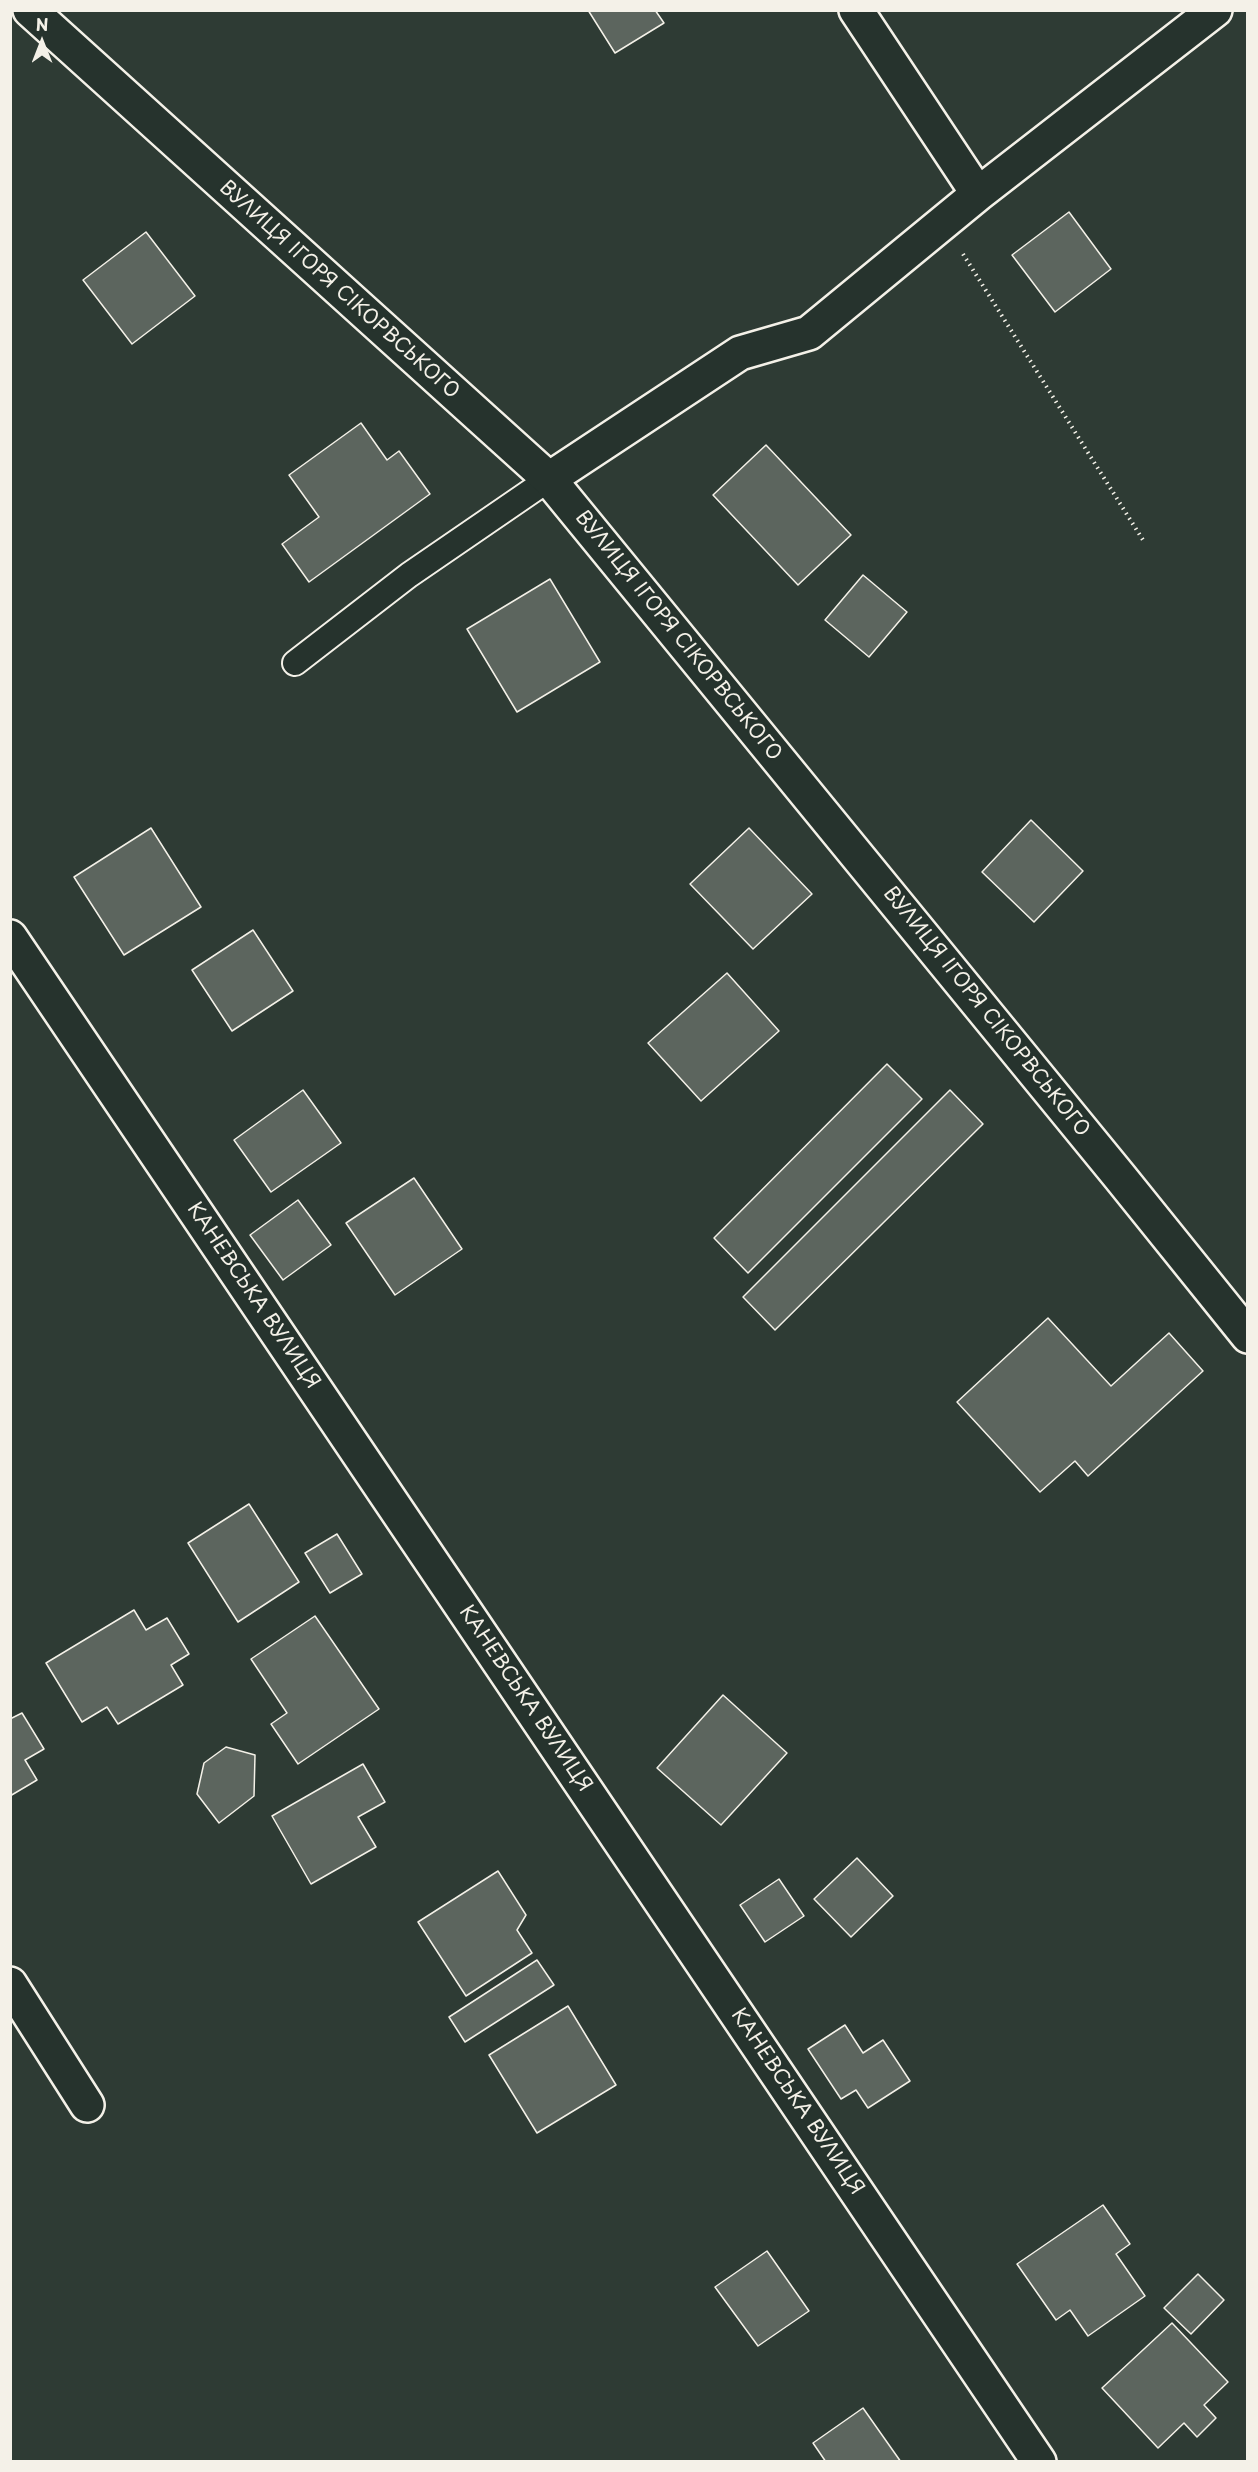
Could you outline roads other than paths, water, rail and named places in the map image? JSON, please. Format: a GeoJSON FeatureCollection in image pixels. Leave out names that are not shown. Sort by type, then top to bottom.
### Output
{"type":"FeatureCollection","features":[{"type":"Feature","properties":{"kind":"street","name":"ВУЛИЦЯ ІГОРЯ СІКОРВСЬКОГО"},"geometry":{"type":"LineString","coordinates":[[30,10],[549,479],[1248,1336]]}},
{"type":"Feature","properties":{"kind":"street"},"geometry":{"type":"LineString","coordinates":[[856,10],[978,194]]}},
{"type":"Feature","properties":{"kind":"street"},"geometry":{"type":"LineString","coordinates":[[549,479],[740,353],[809,333],[978,194],[1215,10]]}},
{"type":"Feature","properties":{"kind":"street","name":"КАНЕВСЬКА ВУЛИЦЯ"},"geometry":{"type":"LineString","coordinates":[[10,937],[1039,2462]]}},
{"type":"Feature","properties":{"kind":"street"},"geometry":{"type":"LineString","coordinates":[[10,1984],[87,2105]]}},
{"type":"Feature","properties":{"kind":"lane"},"geometry":{"type":"LineString","coordinates":[[295,663],[409,576],[549,479]]}}]}
